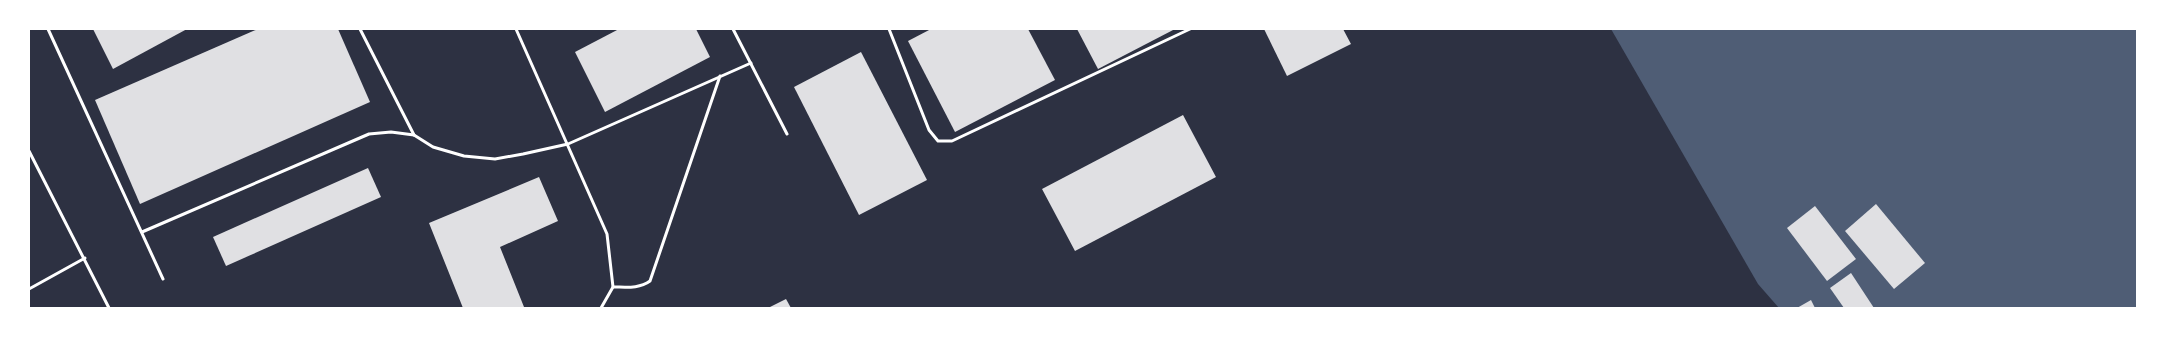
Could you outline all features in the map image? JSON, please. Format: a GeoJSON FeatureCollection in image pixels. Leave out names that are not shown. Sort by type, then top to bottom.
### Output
{"type":"FeatureCollection","features":[{"type":"Feature","properties":{"kind":"lane"},"geometry":{"type":"LineString","coordinates":[[48,29],[163,279]]}},
{"type":"Feature","properties":{"kind":"lane"},"geometry":{"type":"LineString","coordinates":[[360,29],[414,135]]}},
{"type":"Feature","properties":{"kind":"lane"},"geometry":{"type":"LineString","coordinates":[[516,29],[608,234],[613,286],[602,308]]}},
{"type":"Feature","properties":{"kind":"lane"},"geometry":{"type":"LineString","coordinates":[[733,29],[787,134]]}},
{"type":"Feature","properties":{"kind":"lane"},"geometry":{"type":"LineString","coordinates":[[889,29],[929,130],[938,141],[945,141],[959,138],[1190,29]]}},
{"type":"Feature","properties":{"kind":"lane"},"geometry":{"type":"LineString","coordinates":[[142,232],[369,134],[391,132],[414,135],[433,147],[464,156],[495,159],[568,144],[751,63]]}},
{"type":"Feature","properties":{"kind":"lane"},"geometry":{"type":"LineString","coordinates":[[613,286],[632,287],[646,284],[650,281],[720,76]]}},
{"type":"Feature","properties":{"kind":"lane"},"geometry":{"type":"LineString","coordinates":[[29,151],[85,258],[109,308]]}},
{"type":"Feature","properties":{"kind":"lane"},"geometry":{"type":"LineString","coordinates":[[29,289],[85,258]]}},
{"type":"Feature","properties":{"kind":"water"},"geometry":{"type":"Polygon","coordinates":[[[1611,29],[2137,29],[2137,308],[1779,308],[1758,284],[1611,29]]]}},
{"type":"Feature","properties":{"kind":"building"},"geometry":{"type":"Polygon","coordinates":[[[93,29],[187,29],[113,69],[93,29]]]}},
{"type":"Feature","properties":{"kind":"building"},"geometry":{"type":"Polygon","coordinates":[[[258,29],[338,29],[370,102],[140,204],[95,100],[258,29]]]}},
{"type":"Feature","properties":{"kind":"building"},"geometry":{"type":"Polygon","coordinates":[[[619,29],[696,29],[710,57],[605,112],[575,52],[619,29]]]}},
{"type":"Feature","properties":{"kind":"building"},"geometry":{"type":"Polygon","coordinates":[[[931,29],[1028,29],[1055,80],[955,132],[908,41],[931,29]]]}},
{"type":"Feature","properties":{"kind":"building"},"geometry":{"type":"Polygon","coordinates":[[[1077,29],[1175,29],[1098,69],[1077,29]]]}},
{"type":"Feature","properties":{"kind":"building"},"geometry":{"type":"Polygon","coordinates":[[[1264,29],[1343,29],[1351,44],[1287,76],[1264,29]]]}},
{"type":"Feature","properties":{"kind":"building"},"geometry":{"type":"Polygon","coordinates":[[[861,52],[927,180],[859,215],[794,87],[861,52]]]}},
{"type":"Feature","properties":{"kind":"building"},"geometry":{"type":"Polygon","coordinates":[[[1183,115],[1216,177],[1075,251],[1042,189],[1183,115]]]}},
{"type":"Feature","properties":{"kind":"building"},"geometry":{"type":"Polygon","coordinates":[[[368,168],[381,197],[226,266],[213,237],[368,168]]]}},
{"type":"Feature","properties":{"kind":"building"},"geometry":{"type":"Polygon","coordinates":[[[539,177],[558,221],[500,247],[524,307],[463,308],[429,223],[539,177]]]}},
{"type":"Feature","properties":{"kind":"building"},"geometry":{"type":"Polygon","coordinates":[[[1876,204],[1925,263],[1894,289],[1845,231],[1876,204]]]}},
{"type":"Feature","properties":{"kind":"building"},"geometry":{"type":"Polygon","coordinates":[[[1815,206],[1856,259],[1827,281],[1787,228],[1815,206]]]}},
{"type":"Feature","properties":{"kind":"building"},"geometry":{"type":"Polygon","coordinates":[[[1851,273],[1874,308],[1844,308],[1830,288],[1851,273]]]}},
{"type":"Feature","properties":{"kind":"building"},"geometry":{"type":"Polygon","coordinates":[[[786,299],[791,308],[768,308],[786,299]]]}},
{"type":"Feature","properties":{"kind":"building"},"geometry":{"type":"Polygon","coordinates":[[[1811,300],[1815,308],[1797,308],[1811,300]]]}}]}
